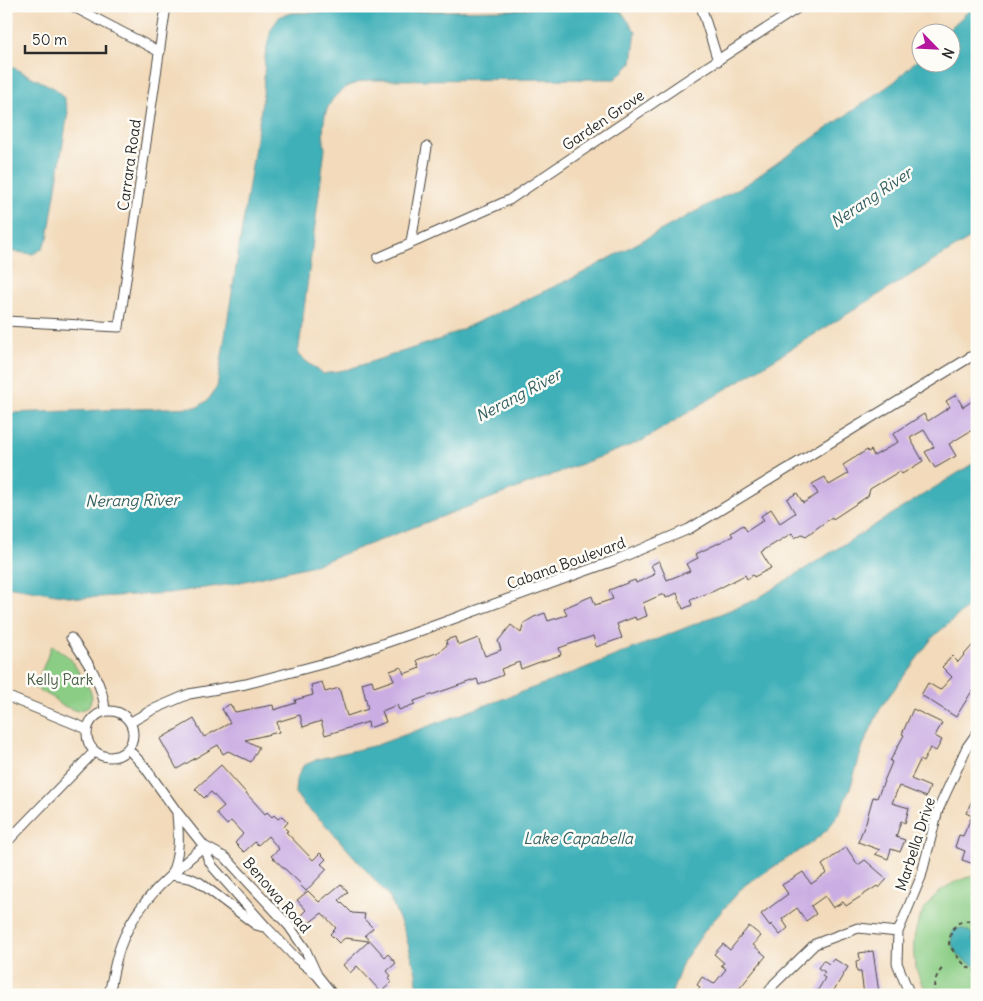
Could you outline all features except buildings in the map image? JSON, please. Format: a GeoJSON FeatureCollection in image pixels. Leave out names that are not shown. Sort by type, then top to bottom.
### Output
{"type":"FeatureCollection","features":[{"type":"Feature","properties":{"kind":"street"},"geometry":{"type":"LineString","coordinates":[[72,6],[160,52]]}},
{"type":"Feature","properties":{"kind":"street","name":"Carrara Road"},"geometry":{"type":"LineString","coordinates":[[6,321],[119,327],[166,6]]}},
{"type":"Feature","properties":{"kind":"street"},"geometry":{"type":"LineString","coordinates":[[702,6],[718,60]]}},
{"type":"Feature","properties":{"kind":"street","name":"Garden Grove"},"geometry":{"type":"LineString","coordinates":[[378,258],[509,200],[801,6]]}},
{"type":"Feature","properties":{"kind":"street"},"geometry":{"type":"LineString","coordinates":[[411,242],[426,147]]}},
{"type":"Feature","properties":{"kind":"street","name":"Cabana Boulevard"},"geometry":{"type":"LineString","coordinates":[[131,722],[152,710],[189,694],[246,684],[333,661],[613,561],[690,529],[812,452],[977,353]]}},
{"type":"Feature","properties":{"kind":"street"},"geometry":{"type":"LineString","coordinates":[[71,638],[84,656],[104,697],[105,711]]}},
{"type":"Feature","properties":{"kind":"street"},"geometry":{"type":"LineString","coordinates":[[6,696],[87,729]]}},
{"type":"Feature","properties":{"kind":"street"},"geometry":{"type":"LineString","coordinates":[[105,711],[114,711],[131,722],[132,742],[128,749],[117,757],[102,757],[94,752],[86,737],[87,729],[93,718],[105,711]]}},
{"type":"Feature","properties":{"kind":"street","name":"Marbella Drive"},"geometry":{"type":"LineString","coordinates":[[910,995],[897,963],[898,932],[921,877],[938,810],[967,747],[977,733]]}},
{"type":"Feature","properties":{"kind":"street","name":"Benowa Road"},"geometry":{"type":"LineString","coordinates":[[128,749],[144,766],[204,846],[213,867],[267,928],[296,958],[317,975],[333,995]]}},
{"type":"Feature","properties":{"kind":"street"},"geometry":{"type":"LineString","coordinates":[[7,841],[94,752]]}},
{"type":"Feature","properties":{"kind":"street"},"geometry":{"type":"LineString","coordinates":[[171,876],[176,864],[179,845],[177,812]]}},
{"type":"Feature","properties":{"kind":"street"},"geometry":{"type":"LineString","coordinates":[[109,995],[117,956],[129,926],[145,901],[204,846]]}},
{"type":"Feature","properties":{"kind":"street","name":"Benowa Road"},"geometry":{"type":"LineString","coordinates":[[204,846],[226,858],[289,926],[305,949],[317,975]]}},
{"type":"Feature","properties":{"kind":"street"},"geometry":{"type":"LineString","coordinates":[[171,876],[190,878],[199,882],[256,925],[267,928]]}},
{"type":"Feature","properties":{"kind":"street"},"geometry":{"type":"LineString","coordinates":[[767,995],[774,984],[815,944],[858,928],[898,932]]}},
{"type":"Feature","properties":{"kind":"path"},"geometry":{"type":"LineString","coordinates":[[977,918],[971,922],[963,921],[955,926],[950,934],[949,944],[958,958],[970,969],[977,972]]}},
{"type":"Feature","properties":{"kind":"path"},"geometry":{"type":"LineString","coordinates":[[971,922],[977,930]]}},
{"type":"Feature","properties":{"kind":"path"},"geometry":{"type":"LineString","coordinates":[[935,995],[933,986],[944,966]]}},
{"type":"Feature","properties":{"kind":"green space","name":"Kelly Park"},"geometry":{"type":"Polygon","coordinates":[[[52,645],[70,658],[90,690],[92,697],[87,708],[77,711],[61,705],[52,697],[35,688],[52,645]]]}},
{"type":"Feature","properties":{"kind":"green space"},"geometry":{"type":"Polygon","coordinates":[[[977,874],[977,995],[930,995],[922,983],[914,956],[916,929],[921,916],[928,904],[942,890],[977,874]]]}},
{"type":"Feature","properties":{"kind":"water","name":"Nerang River"},"geometry":{"type":"Polygon","coordinates":[[[555,6],[621,11],[636,32],[632,63],[615,79],[369,80],[349,86],[333,99],[328,106],[324,123],[325,149],[298,355],[323,374],[349,369],[441,339],[577,276],[748,183],[894,82],[910,67],[910,72],[960,72],[960,22],[957,22],[974,6],[977,6],[977,234],[642,441],[314,565],[232,584],[170,593],[81,598],[6,586],[6,413],[198,407],[208,400],[217,387],[263,96],[265,56],[271,29],[280,16],[292,13],[511,10],[555,6]]]}},
{"type":"Feature","properties":{"kind":"water"},"geometry":{"type":"Polygon","coordinates":[[[6,64],[56,89],[64,98],[68,112],[48,238],[42,249],[33,254],[6,251],[6,64]]]}},
{"type":"Feature","properties":{"kind":"water","name":"Lake Capabella"},"geometry":{"type":"Polygon","coordinates":[[[977,461],[977,599],[933,637],[881,707],[863,746],[850,789],[839,814],[827,830],[810,844],[745,885],[706,929],[683,962],[671,995],[418,995],[416,973],[405,933],[389,896],[295,793],[296,780],[303,766],[318,759],[377,745],[557,679],[755,600],[977,461]]]}},
{"type":"Feature","properties":{"kind":"water"},"geometry":{"type":"Polygon","coordinates":[[[961,928],[970,932],[973,936],[972,941],[977,942],[977,966],[966,961],[953,947],[952,936],[954,930],[961,928]]]}}]}
